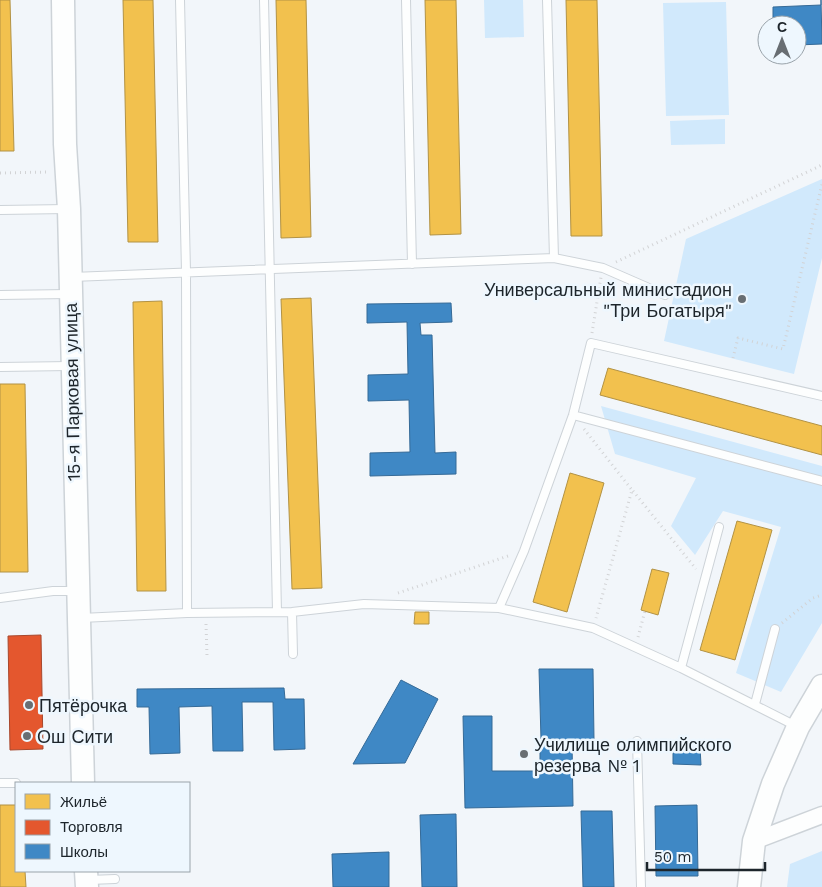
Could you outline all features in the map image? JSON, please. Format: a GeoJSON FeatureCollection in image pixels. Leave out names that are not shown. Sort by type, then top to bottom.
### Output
{"type":"FeatureCollection","features":[{"type":"Feature","properties":{"kind":"street","name":"15-я Парковая улица"},"geometry":{"type":"LineString","coordinates":[[63,0],[65,144],[69,209],[79,618],[81,782]]}},
{"type":"Feature","properties":{"kind":"street"},"geometry":{"type":"LineString","coordinates":[[749,887],[754,841],[773,784],[798,727],[822,686]]}},
{"type":"Feature","properties":{"kind":"street"},"geometry":{"type":"LineString","coordinates":[[754,841],[822,815]]}},
{"type":"Feature","properties":{"kind":"lane"},"geometry":{"type":"LineString","coordinates":[[180,0],[186,272],[187,613]]}},
{"type":"Feature","properties":{"kind":"lane"},"geometry":{"type":"LineString","coordinates":[[264,0],[277,612]]}},
{"type":"Feature","properties":{"kind":"lane"},"geometry":{"type":"LineString","coordinates":[[406,0],[412,264]]}},
{"type":"Feature","properties":{"kind":"lane"},"geometry":{"type":"LineString","coordinates":[[547,0],[554,258]]}},
{"type":"Feature","properties":{"kind":"lane"},"geometry":{"type":"LineString","coordinates":[[0,210],[69,209]]}},
{"type":"Feature","properties":{"kind":"lane"},"geometry":{"type":"LineString","coordinates":[[0,295],[186,272],[554,258],[603,268],[665,295]]}},
{"type":"Feature","properties":{"kind":"lane"},"geometry":{"type":"LineString","coordinates":[[500,608],[524,551],[572,415],[590,343],[822,396]]}},
{"type":"Feature","properties":{"kind":"lane"},"geometry":{"type":"LineString","coordinates":[[0,367],[72,366]]}},
{"type":"Feature","properties":{"kind":"lane"},"geometry":{"type":"LineString","coordinates":[[572,415],[822,482]]}},
{"type":"Feature","properties":{"kind":"lane"},"geometry":{"type":"LineString","coordinates":[[681,668],[719,527]]}},
{"type":"Feature","properties":{"kind":"lane"},"geometry":{"type":"LineString","coordinates":[[0,598],[53,591],[78,591]]}},
{"type":"Feature","properties":{"kind":"lane"},"geometry":{"type":"LineString","coordinates":[[79,618],[187,613],[292,612],[364,604],[500,608],[593,628],[681,668],[798,727]]}},
{"type":"Feature","properties":{"kind":"lane"},"geometry":{"type":"LineString","coordinates":[[292,612],[293,654]]}},
{"type":"Feature","properties":{"kind":"lane"},"geometry":{"type":"LineString","coordinates":[[755,704],[775,629]]}},
{"type":"Feature","properties":{"kind":"lane"},"geometry":{"type":"LineString","coordinates":[[636,741],[641,887]]}},
{"type":"Feature","properties":{"kind":"lane"},"geometry":{"type":"LineString","coordinates":[[0,783],[15,783]]}},
{"type":"Feature","properties":{"kind":"lane"},"geometry":{"type":"LineString","coordinates":[[87,879],[115,880]]}},
{"type":"Feature","properties":{"kind":"path"},"geometry":{"type":"LineString","coordinates":[[590,343],[603,268],[822,165]]}},
{"type":"Feature","properties":{"kind":"path"},"geometry":{"type":"LineString","coordinates":[[0,173],[48,172]]}},
{"type":"Feature","properties":{"kind":"path"},"geometry":{"type":"LineString","coordinates":[[733,358],[738,338],[783,349],[822,184]]}},
{"type":"Feature","properties":{"kind":"path"},"geometry":{"type":"LineString","coordinates":[[572,415],[705,580]]}},
{"type":"Feature","properties":{"kind":"path"},"geometry":{"type":"LineString","coordinates":[[593,628],[632,490]]}},
{"type":"Feature","properties":{"kind":"path"},"geometry":{"type":"LineString","coordinates":[[392,595],[524,551]]}},
{"type":"Feature","properties":{"kind":"path"},"geometry":{"type":"LineString","coordinates":[[775,629],[813,598],[822,594]]}},
{"type":"Feature","properties":{"kind":"path"},"geometry":{"type":"LineString","coordinates":[[636,647],[645,611]]}},
{"type":"Feature","properties":{"kind":"path"},"geometry":{"type":"LineString","coordinates":[[206,613],[207,656]]}},
{"type":"Feature","properties":{"kind":"shaded area"},"geometry":{"type":"Polygon","coordinates":[[[484,0],[523,0],[524,37],[485,38],[484,0]]]}},
{"type":"Feature","properties":{"kind":"shaded area"},"geometry":{"type":"Polygon","coordinates":[[[726,2],[729,115],[666,116],[663,3],[726,2]]]}},
{"type":"Feature","properties":{"kind":"shaded area"},"geometry":{"type":"Polygon","coordinates":[[[725,119],[725,144],[671,145],[670,121],[725,119]]]}},
{"type":"Feature","properties":{"kind":"shaded area","name":"Универсальный министадион \"Три Богатыря\""},"geometry":{"type":"Polygon","coordinates":[[[822,179],[822,258],[794,374],[664,341],[686,239],[822,179]]]}},
{"type":"Feature","properties":{"kind":"shaded area"},"geometry":{"type":"Polygon","coordinates":[[[601,406],[822,466],[822,623],[781,692],[736,673],[781,527],[723,511],[695,555],[671,526],[696,478],[615,454],[601,406]]]}},
{"type":"Feature","properties":{"kind":"shaded area"},"geometry":{"type":"Polygon","coordinates":[[[822,851],[822,887],[787,887],[790,864],[822,851]]]}},
{"type":"Feature","properties":{"kind":"building: Жильё"},"geometry":{"type":"Polygon","coordinates":[[[0,0],[10,0],[14,151],[0,151],[0,0]]]}},
{"type":"Feature","properties":{"kind":"building: Жильё"},"geometry":{"type":"Polygon","coordinates":[[[123,0],[153,0],[158,242],[128,242],[123,0]]]}},
{"type":"Feature","properties":{"kind":"building: Жильё"},"geometry":{"type":"Polygon","coordinates":[[[276,0],[306,0],[311,237],[281,238],[276,0]]]}},
{"type":"Feature","properties":{"kind":"building: Жильё"},"geometry":{"type":"Polygon","coordinates":[[[425,0],[456,0],[461,234],[430,235],[425,0]]]}},
{"type":"Feature","properties":{"kind":"building: Жильё"},"geometry":{"type":"Polygon","coordinates":[[[566,0],[597,0],[602,236],[571,236],[566,0]]]}},
{"type":"Feature","properties":{"kind":"building: Жильё"},"geometry":{"type":"Polygon","coordinates":[[[311,298],[322,588],[292,589],[281,299],[311,298]]]}},
{"type":"Feature","properties":{"kind":"building: Жильё"},"geometry":{"type":"Polygon","coordinates":[[[162,301],[166,591],[137,591],[133,302],[162,301]]]}},
{"type":"Feature","properties":{"kind":"building: Жильё"},"geometry":{"type":"Polygon","coordinates":[[[608,368],[822,426],[822,455],[600,395],[608,368]]]}},
{"type":"Feature","properties":{"kind":"building: Жильё"},"geometry":{"type":"Polygon","coordinates":[[[0,384],[25,384],[28,572],[0,572],[0,384]]]}},
{"type":"Feature","properties":{"kind":"building: Жильё"},"geometry":{"type":"Polygon","coordinates":[[[570,473],[604,483],[567,612],[533,602],[570,473]]]}},
{"type":"Feature","properties":{"kind":"building: Жильё"},"geometry":{"type":"Polygon","coordinates":[[[737,521],[772,530],[735,660],[700,650],[737,521]]]}},
{"type":"Feature","properties":{"kind":"building: Жильё"},"geometry":{"type":"Polygon","coordinates":[[[652,569],[669,573],[658,615],[641,610],[652,569]]]}},
{"type":"Feature","properties":{"kind":"building: Жильё"},"geometry":{"type":"Polygon","coordinates":[[[415,612],[429,612],[429,624],[414,624],[415,612]]]}},
{"type":"Feature","properties":{"kind":"building: Жильё"},"geometry":{"type":"Polygon","coordinates":[[[0,805],[15,805],[15,872],[25,872],[26,887],[0,887],[0,805]]]}},
{"type":"Feature","properties":{"kind":"building: Торговля"},"geometry":{"type":"Polygon","coordinates":[[[41,635],[43,749],[10,750],[8,636],[41,635]]]}},
{"type":"Feature","properties":{"kind":"building: Школы"},"geometry":{"type":"Polygon","coordinates":[[[821,0],[822,44],[807,45],[807,15],[773,15],[773,7],[821,5],[821,0]]]}},
{"type":"Feature","properties":{"kind":"building: Школы"},"geometry":{"type":"Polygon","coordinates":[[[451,303],[452,322],[420,323],[421,335],[432,335],[435,453],[456,452],[456,474],[370,476],[370,453],[410,452],[409,400],[368,401],[368,375],[408,374],[407,322],[367,323],[367,304],[451,303]]]}},
{"type":"Feature","properties":{"kind":"building: Школы"},"geometry":{"type":"Polygon","coordinates":[[[539,669],[593,669],[594,740],[541,739],[539,669]]]}},
{"type":"Feature","properties":{"kind":"building: Школы"},"geometry":{"type":"Polygon","coordinates":[[[401,680],[438,699],[405,763],[353,764],[401,680]]]}},
{"type":"Feature","properties":{"kind":"building: Школы"},"geometry":{"type":"Polygon","coordinates":[[[284,688],[285,699],[304,699],[305,749],[274,750],[273,702],[242,702],[243,751],[213,751],[212,706],[179,707],[180,753],[150,754],[149,707],[137,707],[137,689],[284,688]]]}},
{"type":"Feature","properties":{"kind":"building: Школы"},"geometry":{"type":"Polygon","coordinates":[[[463,716],[492,716],[492,771],[540,771],[540,742],[572,742],[573,806],[465,808],[463,716]]]}},
{"type":"Feature","properties":{"kind":"building: Школы"},"geometry":{"type":"Polygon","coordinates":[[[700,747],[701,765],[673,764],[673,748],[700,747]]]}},
{"type":"Feature","properties":{"kind":"building: Школы"},"geometry":{"type":"Polygon","coordinates":[[[697,805],[698,876],[656,876],[655,806],[697,805]]]}},
{"type":"Feature","properties":{"kind":"building: Школы"},"geometry":{"type":"Polygon","coordinates":[[[581,811],[612,811],[614,887],[583,887],[581,811]]]}},
{"type":"Feature","properties":{"kind":"building: Школы"},"geometry":{"type":"Polygon","coordinates":[[[456,814],[457,887],[422,887],[420,815],[456,814]]]}},
{"type":"Feature","properties":{"kind":"building: Школы"},"geometry":{"type":"Polygon","coordinates":[[[389,852],[389,887],[333,887],[332,854],[389,852]]]}},
{"type":"Feature","properties":{"kind":"place","name":"Универсальный министадион \"Три Богатыря\""},"geometry":{"type":"Point","coordinates":[742,299]}},
{"type":"Feature","properties":{"kind":"place","name":"Пятёрочка"},"geometry":{"type":"Point","coordinates":[29,705]}},
{"type":"Feature","properties":{"kind":"place","name":"Ош Сити"},"geometry":{"type":"Point","coordinates":[27,736]}},
{"type":"Feature","properties":{"kind":"place","name":"Училище олимпийского резерва № 1"},"geometry":{"type":"Point","coordinates":[524,754]}}]}
